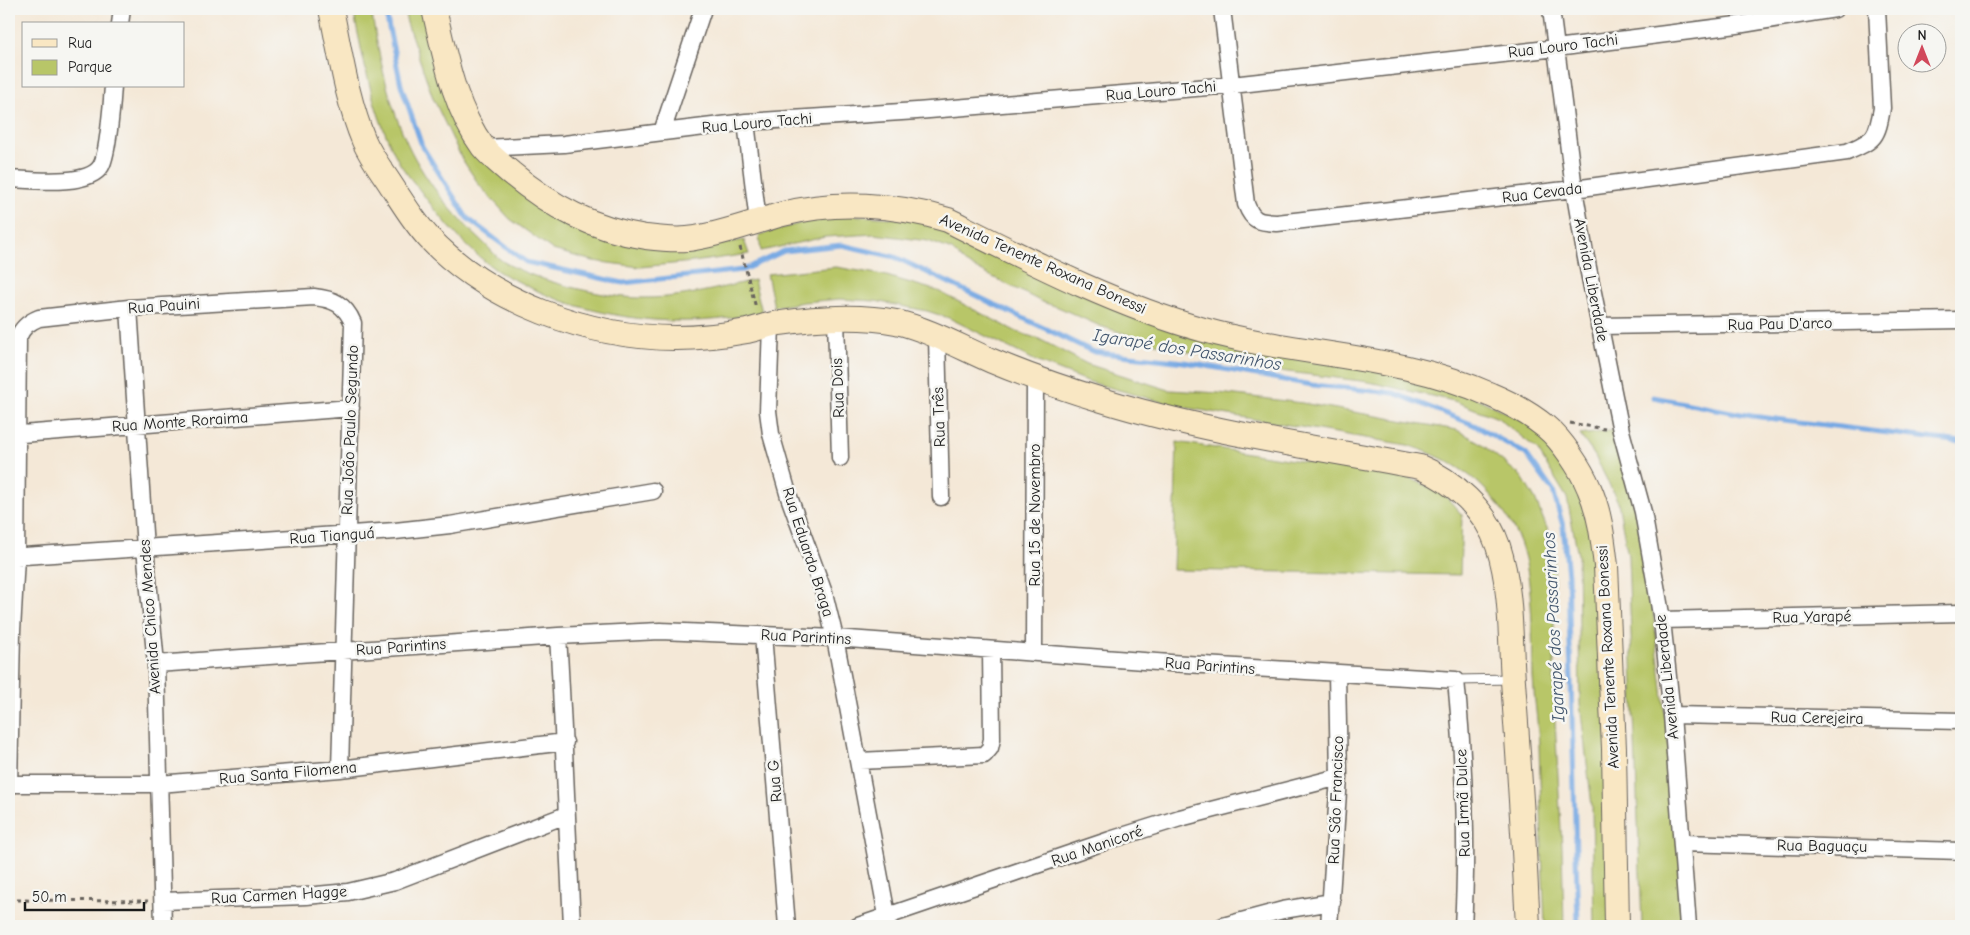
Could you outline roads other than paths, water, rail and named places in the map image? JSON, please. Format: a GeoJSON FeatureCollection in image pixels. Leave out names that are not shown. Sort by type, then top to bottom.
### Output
{"type":"FeatureCollection","features":[{"type":"Feature","properties":{"kind":"street"},"geometry":{"type":"LineString","coordinates":[[120,22],[122,9]]}},
{"type":"Feature","properties":{"kind":"street"},"geometry":{"type":"LineString","coordinates":[[331,9],[354,112],[366,146],[415,220],[430,239],[463,267],[491,287],[523,303],[556,317],[608,332],[675,338],[745,331],[764,317],[884,320],[900,323],[1035,378],[1105,401],[1194,425],[1420,467],[1439,475],[1456,488],[1477,510],[1489,527],[1497,545],[1507,590],[1528,926]]}},
{"type":"Feature","properties":{"kind":"street","name":"Avenida Tenente Roxana Bonessi"},"geometry":{"type":"LineString","coordinates":[[434,9],[444,53],[460,103],[484,148],[524,183],[566,212],[618,232],[656,238],[693,239],[731,231],[785,214],[826,207],[863,206],[905,209],[948,220],[1076,282],[1201,329],[1257,342],[1421,371],[1472,386],[1533,417],[1561,443],[1588,486],[1595,504],[1603,544],[1606,566],[1614,749],[1617,926]]}},
{"type":"Feature","properties":{"kind":"street"},"geometry":{"type":"LineString","coordinates":[[662,132],[703,9]]}},
{"type":"Feature","properties":{"kind":"street"},"geometry":{"type":"LineString","coordinates":[[1222,9],[1232,85]]}},
{"type":"Feature","properties":{"kind":"street","name":"Avenida Liberdade"},"geometry":{"type":"LineString","coordinates":[[1552,9],[1574,189],[1621,432],[1643,512],[1662,620],[1672,715],[1688,926]]}},
{"type":"Feature","properties":{"kind":"street","name":"Rua Louro Tachi"},"geometry":{"type":"LineString","coordinates":[[484,148],[564,144],[746,122],[926,110],[1232,85],[1556,48],[1736,25],[1835,9]]}},
{"type":"Feature","properties":{"kind":"street","name":"Rua Cevada"},"geometry":{"type":"LineString","coordinates":[[1232,85],[1246,204],[1250,214],[1255,219],[1277,223],[1574,189],[1847,152],[1867,144],[1875,136],[1882,108],[1877,9]]}},
{"type":"Feature","properties":{"kind":"street"},"geometry":{"type":"LineString","coordinates":[[9,179],[84,179],[94,174],[101,166],[105,153],[114,88]]}},
{"type":"Feature","properties":{"kind":"street"},"geometry":{"type":"LineString","coordinates":[[746,122],[758,222]]}},
{"type":"Feature","properties":{"kind":"street","name":"Rua Pauini"},"geometry":{"type":"LineString","coordinates":[[13,434],[18,338],[20,331],[32,321],[39,318],[129,308],[314,297]]}},
{"type":"Feature","properties":{"kind":"street","name":"Rua João Paulo Segundo"},"geometry":{"type":"LineString","coordinates":[[314,297],[335,301],[349,314],[353,323],[340,769]]}},
{"type":"Feature","properties":{"kind":"street","name":"Avenida Chico Mendes"},"geometry":{"type":"LineString","coordinates":[[129,308],[145,548],[156,664],[163,926]]}},
{"type":"Feature","properties":{"kind":"street","name":"Rua Eduardo Braga"},"geometry":{"type":"LineString","coordinates":[[764,317],[768,411],[771,434],[789,497],[824,593],[835,638],[888,922]]}},
{"type":"Feature","properties":{"kind":"street","name":"Rua Dois"},"geometry":{"type":"LineString","coordinates":[[836,318],[840,458]]}},
{"type":"Feature","properties":{"kind":"street","name":"Rua Pau D'arco"},"geometry":{"type":"LineString","coordinates":[[1599,326],[1961,320]]}},
{"type":"Feature","properties":{"kind":"street","name":"Rua Três"},"geometry":{"type":"LineString","coordinates":[[937,337],[941,497]]}},
{"type":"Feature","properties":{"kind":"street","name":"Rua 15 de Novembro"},"geometry":{"type":"LineString","coordinates":[[1034,652],[1035,378]]}},
{"type":"Feature","properties":{"kind":"street","name":"Rua Monte Roraima"},"geometry":{"type":"LineString","coordinates":[[13,434],[351,408]]}},
{"type":"Feature","properties":{"kind":"street"},"geometry":{"type":"LineString","coordinates":[[9,785],[13,434]]}},
{"type":"Feature","properties":{"kind":"street","name":"Rua Tianguá"},"geometry":{"type":"LineString","coordinates":[[12,557],[347,536],[450,525],[653,491]]}},
{"type":"Feature","properties":{"kind":"street","name":"Rua Yarapé"},"geometry":{"type":"LineString","coordinates":[[1662,620],[1961,613]]}},
{"type":"Feature","properties":{"kind":"street","name":"Rua Parintins"},"geometry":{"type":"LineString","coordinates":[[156,664],[558,636],[660,631],[835,638],[1170,663],[1456,680]]}},
{"type":"Feature","properties":{"kind":"street","name":"Rua G"},"geometry":{"type":"LineString","coordinates":[[763,635],[787,926]]}},
{"type":"Feature","properties":{"kind":"street"},"geometry":{"type":"LineString","coordinates":[[558,636],[565,742],[566,815],[572,924]]}},
{"type":"Feature","properties":{"kind":"street"},"geometry":{"type":"LineString","coordinates":[[859,761],[984,755],[990,748],[992,739],[991,650]]}},
{"type":"Feature","properties":{"kind":"street","name":"Rua São Francisco"},"geometry":{"type":"LineString","coordinates":[[1329,926],[1339,777],[1337,673]]}},
{"type":"Feature","properties":{"kind":"street","name":"Rua Irmã Dulce"},"geometry":{"type":"LineString","coordinates":[[1456,680],[1462,738],[1466,844],[1463,926]]}},
{"type":"Feature","properties":{"kind":"street","name":"Rua Cerejeira"},"geometry":{"type":"LineString","coordinates":[[1672,715],[1961,721]]}},
{"type":"Feature","properties":{"kind":"street","name":"Rua Santa Filomena"},"geometry":{"type":"LineString","coordinates":[[9,785],[159,784],[340,769],[565,742]]}},
{"type":"Feature","properties":{"kind":"street","name":"Rua Manicoré"},"geometry":{"type":"LineString","coordinates":[[858,926],[888,922],[1180,818],[1339,777]]}},
{"type":"Feature","properties":{"kind":"street","name":"Rua Carmen Hagge"},"geometry":{"type":"LineString","coordinates":[[163,901],[306,896],[348,892],[395,881],[566,815]]}},
{"type":"Feature","properties":{"kind":"street","name":"Rua Baguaçu"},"geometry":{"type":"LineString","coordinates":[[1682,843],[1961,851]]}},
{"type":"Feature","properties":{"kind":"street"},"geometry":{"type":"LineString","coordinates":[[1223,926],[1283,910],[1332,902]]}},
{"type":"Feature","properties":{"kind":"lane"},"geometry":{"type":"LineString","coordinates":[[1456,680],[1513,679]]}},
{"type":"Feature","properties":{"kind":"waterway","name":"Igarapé dos Passarinhos"},"geometry":{"type":"LineString","coordinates":[[385,9],[401,85],[422,146],[467,218],[526,262],[623,283],[743,270],[784,251],[842,245],[895,257],[1094,352],[1184,362],[1312,385],[1394,393],[1474,425],[1526,454],[1553,491],[1563,526],[1568,575],[1578,926]]}},
{"type":"Feature","properties":{"kind":"waterway"},"geometry":{"type":"LineString","coordinates":[[1653,397],[1752,416],[1961,442]]}}]}
